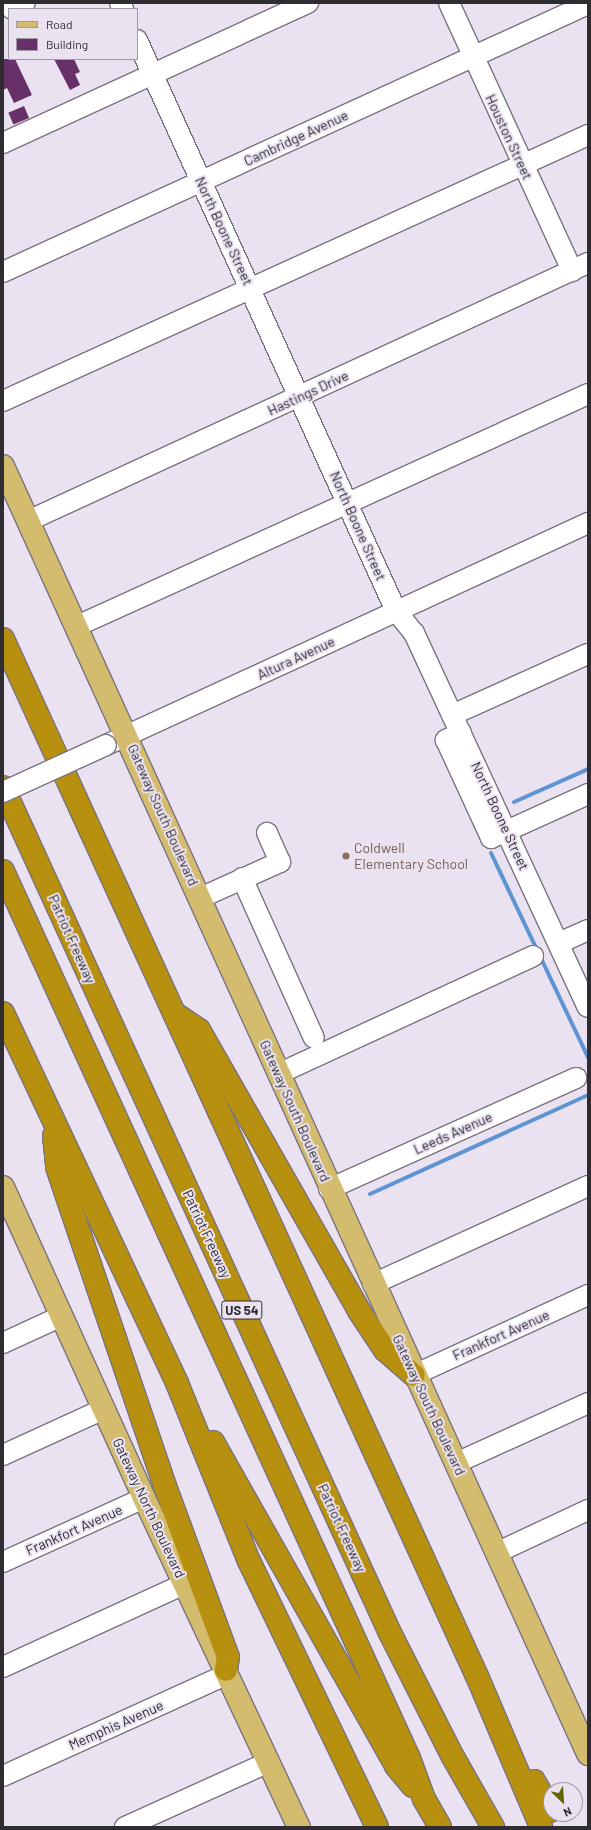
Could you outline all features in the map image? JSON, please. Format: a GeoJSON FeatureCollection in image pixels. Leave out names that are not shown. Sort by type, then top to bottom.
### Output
{"type":"FeatureCollection","features":[{"type":"Feature","properties":{"kind":"highway"},"geometry":{"type":"LineString","coordinates":[[3,640],[477,1676],[543,1803]]}},
{"type":"Feature","properties":{"kind":"highway","name":"Patriot Freeway"},"geometry":{"type":"LineString","coordinates":[[3,787],[389,1631],[453,1757],[493,1827]]}},
{"type":"Feature","properties":{"kind":"highway","name":"US 54"},"geometry":{"type":"LineString","coordinates":[[3,871],[409,1758],[424,1799],[440,1827]]}},
{"type":"Feature","properties":{"kind":"highway"},"geometry":{"type":"LineString","coordinates":[[3,1012],[53,1123],[177,1383],[249,1561],[377,1827]]}},
{"type":"Feature","properties":{"kind":"highway"},"geometry":{"type":"LineString","coordinates":[[174,1013],[199,1030],[359,1311],[385,1350],[414,1375]]}},
{"type":"Feature","properties":{"kind":"highway"},"geometry":{"type":"LineString","coordinates":[[53,1123],[57,1167],[165,1486],[228,1657],[227,1672]]}},
{"type":"Feature","properties":{"kind":"highway"},"geometry":{"type":"LineString","coordinates":[[177,1383],[238,1485],[396,1766],[424,1799]]}},
{"type":"Feature","properties":{"kind":"main road","name":"Gateway South Boulevard"},"geometry":{"type":"LineString","coordinates":[[3,466],[127,736],[329,1189],[414,1375],[456,1463],[496,1553],[582,1726],[588,1754]]}},
{"type":"Feature","properties":{"kind":"main road","name":"Gateway North Boulevard"},"geometry":{"type":"LineString","coordinates":[[5,1195],[62,1316],[184,1584],[227,1672],[299,1827]]}},
{"type":"Feature","properties":{"kind":"street"},"geometry":{"type":"LineString","coordinates":[[14,8],[25,3]]}},
{"type":"Feature","properties":{"kind":"street"},"geometry":{"type":"LineString","coordinates":[[3,143],[308,3]]}},
{"type":"Feature","properties":{"kind":"street","name":"Houston Street"},"geometry":{"type":"LineString","coordinates":[[449,3],[472,57],[522,165],[580,267]]}},
{"type":"Feature","properties":{"kind":"street","name":"Cambridge Avenue"},"geometry":{"type":"LineString","coordinates":[[3,272],[588,4]]}},
{"type":"Feature","properties":{"kind":"street","name":"North Boone Street"},"geometry":{"type":"LineString","coordinates":[[138,42],[396,611],[414,633],[588,1007]]}},
{"type":"Feature","properties":{"kind":"street"},"geometry":{"type":"LineString","coordinates":[[3,401],[588,135]]}},
{"type":"Feature","properties":{"kind":"street","name":"Hastings Drive"},"geometry":{"type":"LineString","coordinates":[[28,521],[580,267]]}},
{"type":"Feature","properties":{"kind":"street"},"geometry":{"type":"LineString","coordinates":[[76,626],[588,394]]}},
{"type":"Feature","properties":{"kind":"street","name":"Altura Avenue"},"geometry":{"type":"LineString","coordinates":[[3,792],[588,523]]}},
{"type":"Feature","properties":{"kind":"street"},"geometry":{"type":"LineString","coordinates":[[452,715],[588,654]]}},
{"type":"Feature","properties":{"kind":"street"},"geometry":{"type":"LineString","coordinates":[[507,831],[588,794]]}},
{"type":"Feature","properties":{"kind":"street"},"geometry":{"type":"LineString","coordinates":[[200,898],[280,862],[267,833]]}},
{"type":"Feature","properties":{"kind":"street"},"geometry":{"type":"LineString","coordinates":[[242,878],[314,1038]]}},
{"type":"Feature","properties":{"kind":"street"},"geometry":{"type":"LineString","coordinates":[[559,943],[588,930]]}},
{"type":"Feature","properties":{"kind":"street"},"geometry":{"type":"LineString","coordinates":[[278,1074],[533,956]]}},
{"type":"Feature","properties":{"kind":"street","name":"Leeds Avenue"},"geometry":{"type":"LineString","coordinates":[[329,1189],[576,1078]]}},
{"type":"Feature","properties":{"kind":"street"},"geometry":{"type":"LineString","coordinates":[[373,1284],[588,1186]]}},
{"type":"Feature","properties":{"kind":"street","name":"Frankfort Avenue"},"geometry":{"type":"LineString","coordinates":[[414,1375],[588,1296]]}},
{"type":"Feature","properties":{"kind":"street"},"geometry":{"type":"LineString","coordinates":[[3,1343],[62,1316]]}},
{"type":"Feature","properties":{"kind":"street"},"geometry":{"type":"LineString","coordinates":[[456,1463],[588,1403]]}},
{"type":"Feature","properties":{"kind":"street"},"geometry":{"type":"LineString","coordinates":[[3,1455],[104,1409]]}},
{"type":"Feature","properties":{"kind":"street","name":"Frankfort Avenue"},"geometry":{"type":"LineString","coordinates":[[3,1562],[144,1498]]}},
{"type":"Feature","properties":{"kind":"street"},"geometry":{"type":"LineString","coordinates":[[496,1553],[588,1510]]}},
{"type":"Feature","properties":{"kind":"street"},"geometry":{"type":"LineString","coordinates":[[3,1667],[184,1584]]}},
{"type":"Feature","properties":{"kind":"street","name":"Memphis Avenue"},"geometry":{"type":"LineString","coordinates":[[3,1776],[227,1672]]}},
{"type":"Feature","properties":{"kind":"street"},"geometry":{"type":"LineString","coordinates":[[125,1827],[269,1762]]}},
{"type":"Feature","properties":{"kind":"building"},"geometry":{"type":"Polygon","coordinates":[[[3,59],[15,60],[32,95],[14,103],[7,88],[3,90],[3,59]]]}},
{"type":"Feature","properties":{"kind":"building"},"geometry":{"type":"Polygon","coordinates":[[[55,60],[74,60],[80,72],[75,74],[80,85],[70,90],[55,60]]]}},
{"type":"Feature","properties":{"kind":"building"},"geometry":{"type":"Polygon","coordinates":[[[24,106],[29,118],[13,125],[8,113],[24,106]]]}},
{"type":"Feature","properties":{"kind":"waterway"},"geometry":{"type":"LineString","coordinates":[[514,802],[588,769]]}},
{"type":"Feature","properties":{"kind":"waterway"},"geometry":{"type":"LineString","coordinates":[[491,853],[588,1057]]}},
{"type":"Feature","properties":{"kind":"waterway"},"geometry":{"type":"LineString","coordinates":[[370,1194],[588,1095]]}},
{"type":"Feature","properties":{"kind":"place","name":"Coldwell Elementary School"},"geometry":{"type":"Point","coordinates":[346,856]}}]}
